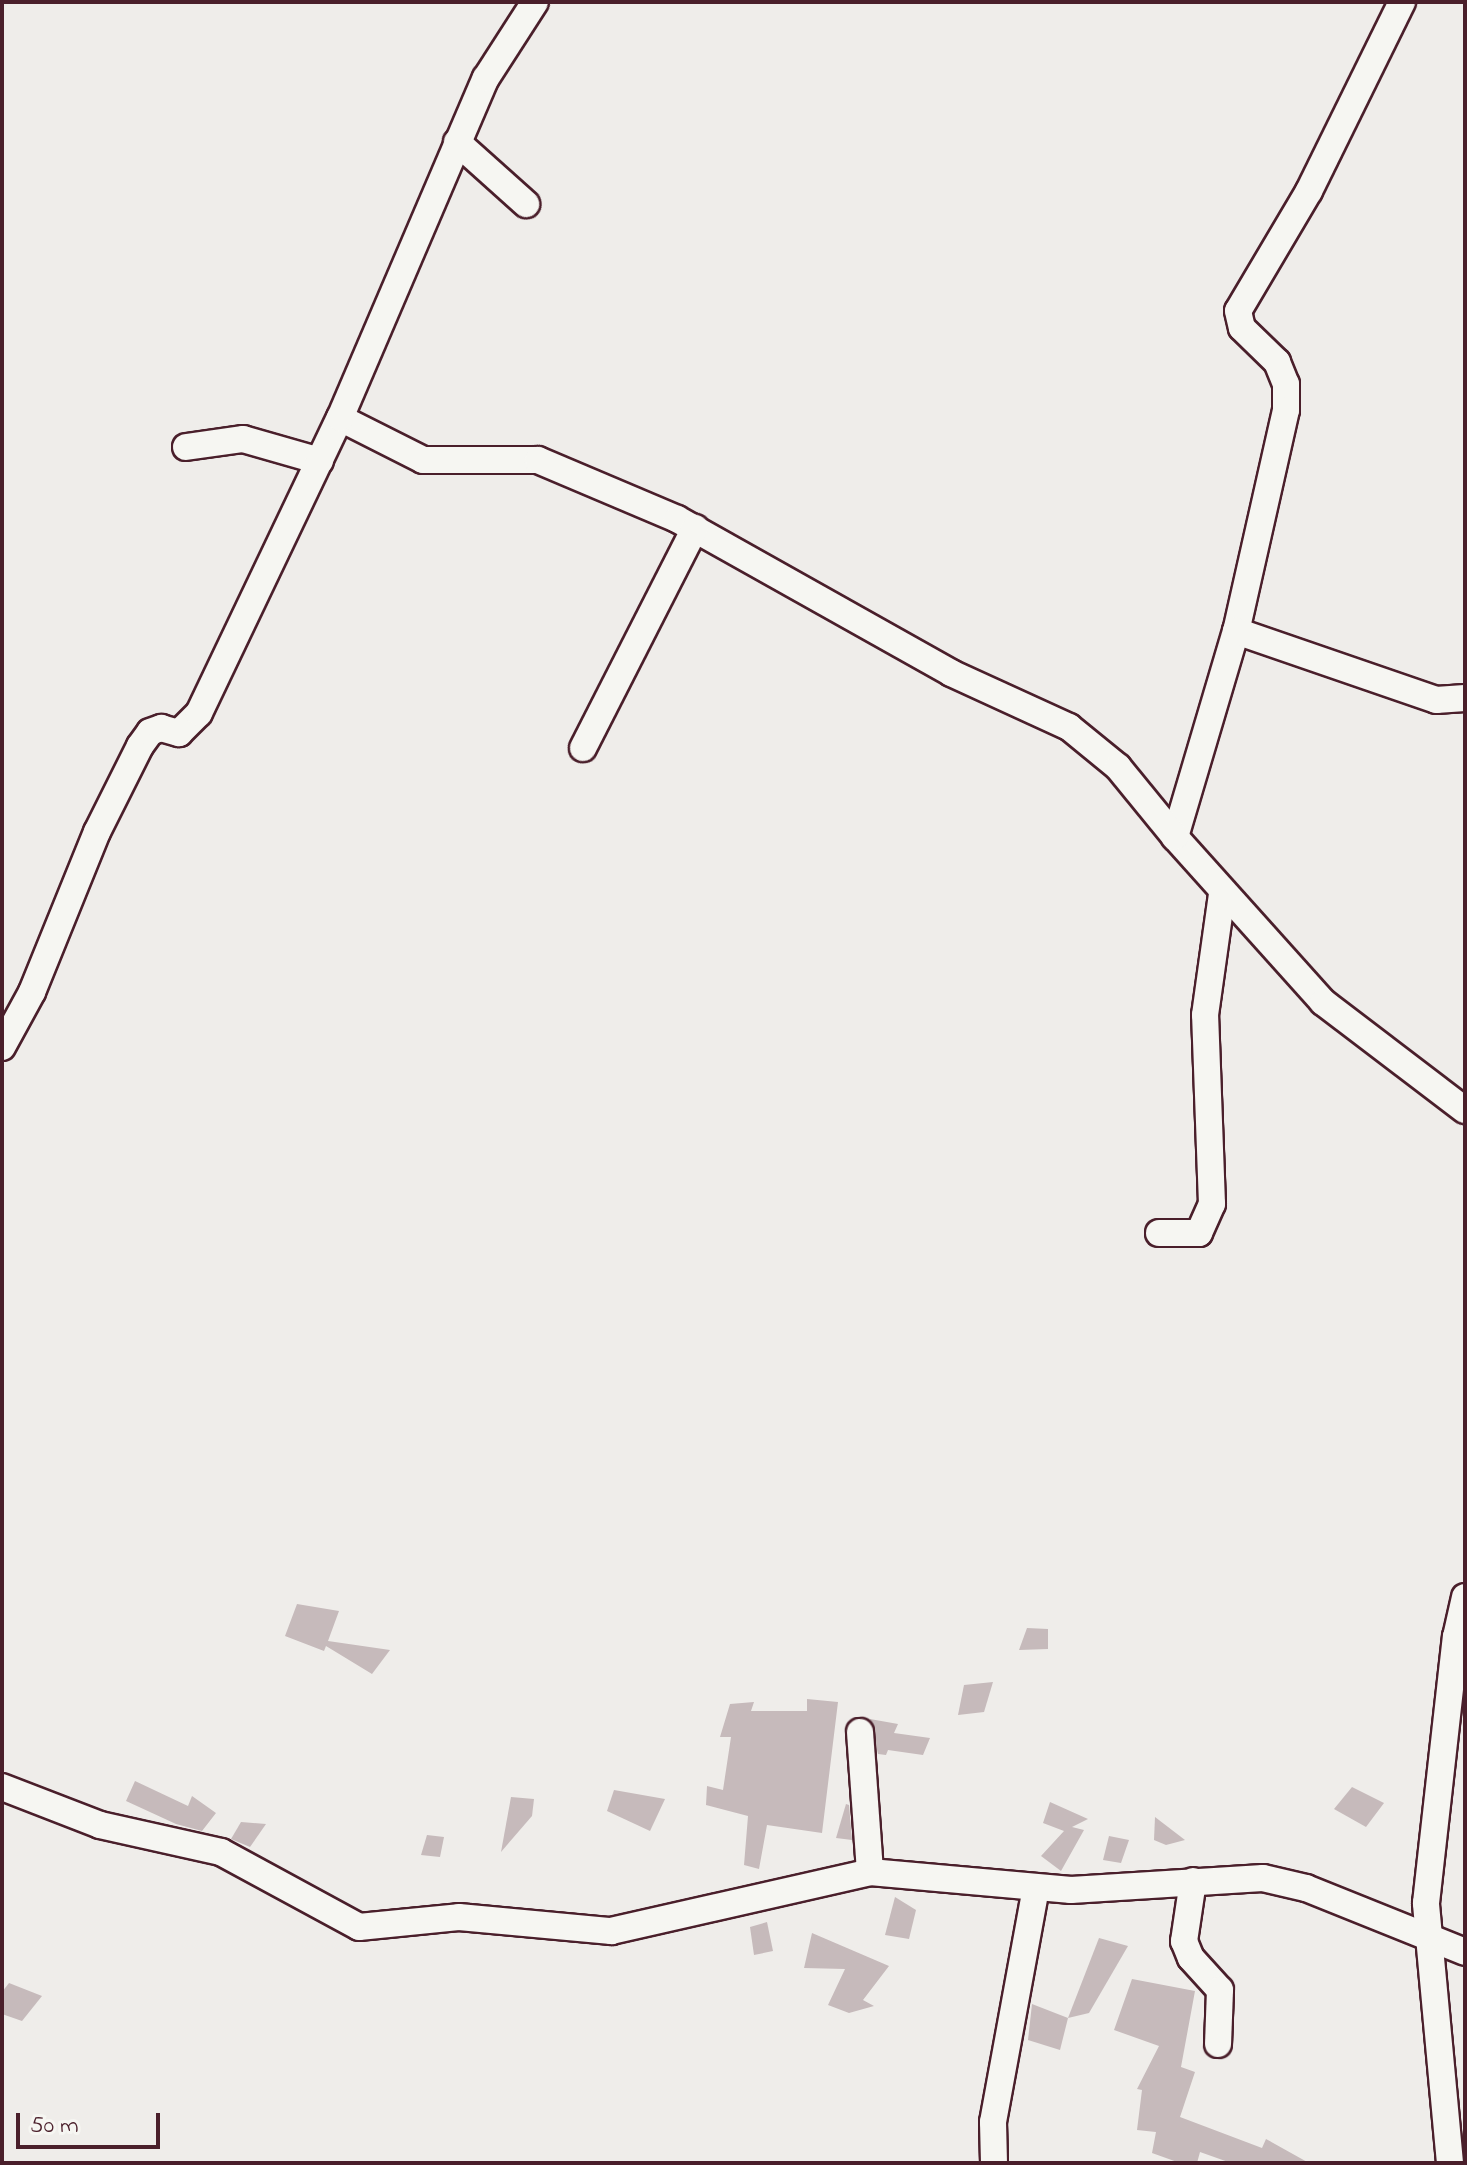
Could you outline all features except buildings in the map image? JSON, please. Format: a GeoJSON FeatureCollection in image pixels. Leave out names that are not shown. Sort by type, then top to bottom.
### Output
{"type":"FeatureCollection","features":[{"type":"Feature","properties":{"kind":"street"},"geometry":{"type":"LineString","coordinates":[[2,1047],[32,992],[97,832],[140,746],[150,732],[161,728],[179,733],[190,727],[199,713],[340,418],[486,78],[535,2]]}},
{"type":"Feature","properties":{"kind":"street"},"geometry":{"type":"LineString","coordinates":[[1175,837],[1236,631],[1287,398],[1277,362],[1242,328],[1238,311],[1309,191],[1402,2]]}},
{"type":"Feature","properties":{"kind":"street"},"geometry":{"type":"LineString","coordinates":[[457,142],[526,204]]}},
{"type":"Feature","properties":{"kind":"street"},"geometry":{"type":"LineString","coordinates":[[340,418],[423,460],[538,460],[695,528],[951,673],[1069,727],[1118,767],[1222,894],[1323,1002],[1465,1110]]}},
{"type":"Feature","properties":{"kind":"street"},"geometry":{"type":"LineString","coordinates":[[186,447],[243,439],[320,461]]}},
{"type":"Feature","properties":{"kind":"street"},"geometry":{"type":"LineString","coordinates":[[583,748],[695,528]]}},
{"type":"Feature","properties":{"kind":"street"},"geometry":{"type":"LineString","coordinates":[[1236,631],[1436,700],[1465,698]]}},
{"type":"Feature","properties":{"kind":"street"},"geometry":{"type":"LineString","coordinates":[[1159,1233],[1199,1233],[1212,1204],[1205,1015],[1222,894]]}},
{"type":"Feature","properties":{"kind":"street"},"geometry":{"type":"LineString","coordinates":[[1450,2163],[1425,1932],[1463,1611]]}},
{"type":"Feature","properties":{"kind":"street"},"geometry":{"type":"LineString","coordinates":[[860,1732],[870,1872]]}},
{"type":"Feature","properties":{"kind":"street"},"geometry":{"type":"LineString","coordinates":[[2,1787],[100,1825],[221,1852],[359,1927],[459,1917],[611,1931],[870,1872],[1036,1888],[1193,1881],[1285,1881],[1425,1932],[1465,1952]]}},
{"type":"Feature","properties":{"kind":"street"},"geometry":{"type":"LineString","coordinates":[[1193,1881],[1184,1941],[1191,1958],[1220,1990],[1218,2044]]}},
{"type":"Feature","properties":{"kind":"street"},"geometry":{"type":"LineString","coordinates":[[994,2163],[993,2122],[1036,1888]]}}]}
